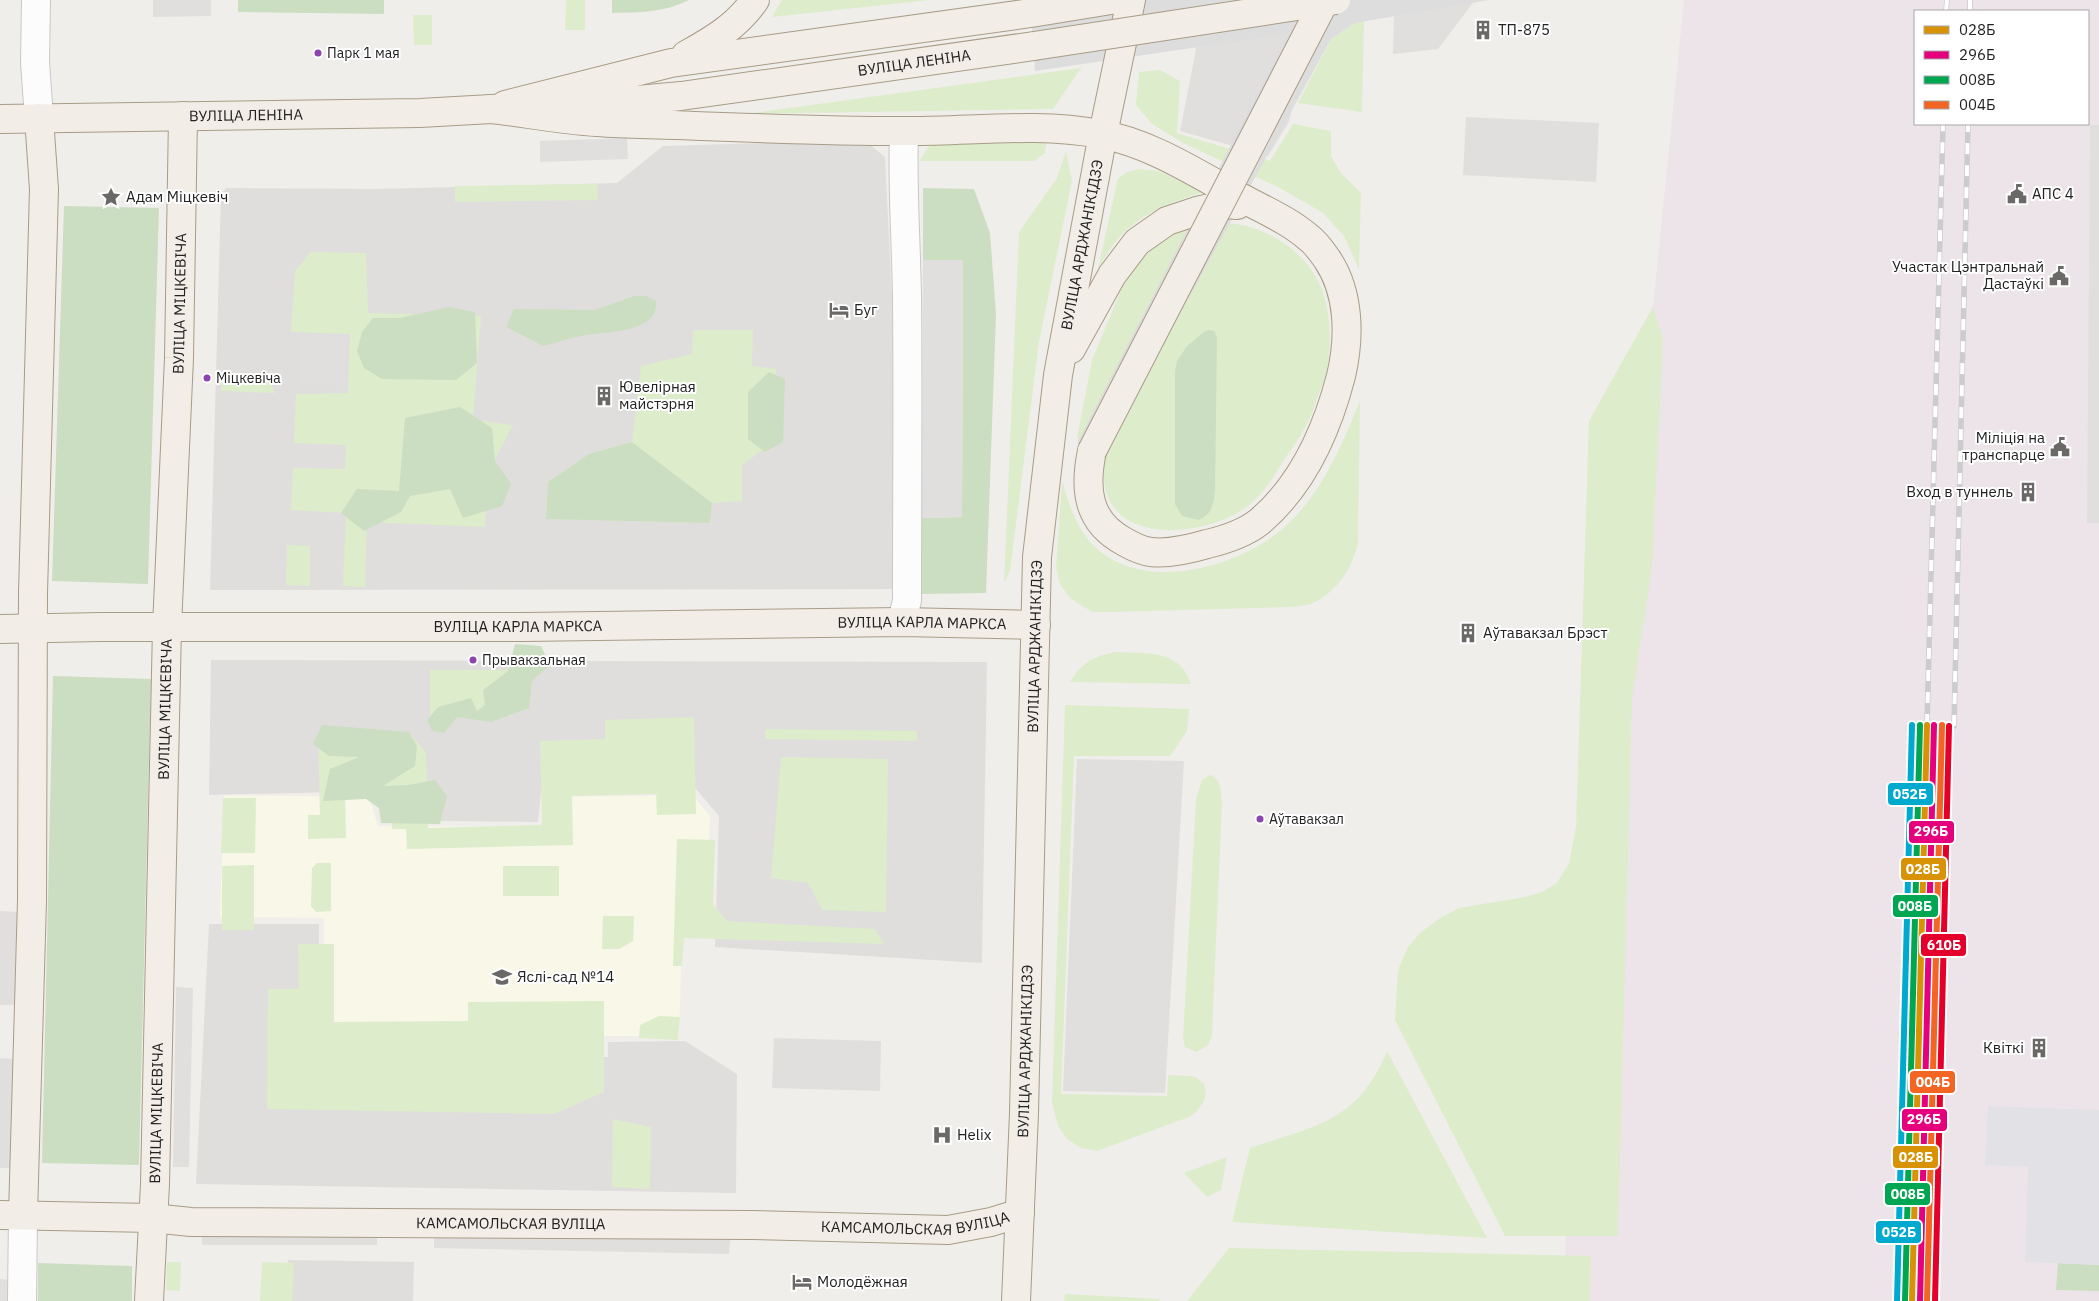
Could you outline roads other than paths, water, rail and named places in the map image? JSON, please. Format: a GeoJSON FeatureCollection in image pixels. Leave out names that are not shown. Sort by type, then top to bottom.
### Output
{"type":"FeatureCollection","features":[{"type":"Feature","properties":{"kind":"main road"},"geometry":{"type":"LineString","coordinates":[[671,63],[718,38],[746,13],[755,0]]}},
{"type":"Feature","properties":{"kind":"main road"},"geometry":{"type":"LineString","coordinates":[[975,0],[990,6],[1031,13]]}},
{"type":"Feature","properties":{"kind":"main road","name":"ВУЛІЦА ЛЕНІНА"},"geometry":{"type":"LineString","coordinates":[[491,109],[671,63],[1031,13],[1111,0]]}},
{"type":"Feature","properties":{"kind":"main road","name":"ВУЛІЦА АРДЖАНІКІДЗЭ"},"geometry":{"type":"LineString","coordinates":[[1016,1301],[1024,1113],[1037,557],[1058,375],[1103,134],[1131,0]]}},
{"type":"Feature","properties":{"kind":"main road","name":"ВУЛІЦА ЛЕНІНА"},"geometry":{"type":"LineString","coordinates":[[0,119],[420,113],[651,100],[1034,46],[1330,1]]}},
{"type":"Feature","properties":{"kind":"main road"},"geometry":{"type":"LineString","coordinates":[[491,109],[597,122],[904,132],[1056,128],[1103,134],[1164,156],[1258,207],[1310,238],[1329,261],[1339,284],[1346,312],[1347,342],[1335,397],[1322,435],[1302,471],[1282,499],[1256,524],[1223,540],[1192,549],[1149,552],[1114,537],[1100,522],[1092,506],[1087,488],[1092,451],[1330,1]]}},
{"type":"Feature","properties":{"kind":"main road","name":"ВУЛІЦА МІЦКЕВІЧА"},"geometry":{"type":"LineString","coordinates":[[149,1301],[155,1174],[167,627],[179,368],[183,116]]}},
{"type":"Feature","properties":{"kind":"main road"},"geometry":{"type":"LineString","coordinates":[[12,1215],[32,900],[32,593],[44,189],[39,118]]}},
{"type":"Feature","properties":{"kind":"main road"},"geometry":{"type":"LineString","coordinates":[[1058,375],[1112,275],[1137,242],[1167,221],[1196,211],[1228,204],[1258,207]]}},
{"type":"Feature","properties":{"kind":"main road","name":"ВУЛІЦА КАРЛА МАРКСА"},"geometry":{"type":"LineString","coordinates":[[0,629],[524,627],[902,622],[1036,625]]}},
{"type":"Feature","properties":{"kind":"main road","name":"КАМСАМОЛЬСКАЯ ВУЛІЦА"},"geometry":{"type":"LineString","coordinates":[[12,1215],[152,1218],[191,1222],[752,1226],[948,1230],[990,1222],[1020,1213]]}},
{"type":"Feature","properties":{"kind":"street"},"geometry":{"type":"LineString","coordinates":[[36,0],[35,62],[39,118]]}},
{"type":"Feature","properties":{"kind":"street"},"geometry":{"type":"LineString","coordinates":[[902,622],[907,600],[904,132]]}},
{"type":"Feature","properties":{"kind":"street"},"geometry":{"type":"LineString","coordinates":[[12,1215],[22,1301]]}},
{"type":"Feature","properties":{"kind":"railway"},"geometry":{"type":"LineString","coordinates":[[1946,10],[1947,0]]}},
{"type":"Feature","properties":{"kind":"railway"},"geometry":{"type":"LineString","coordinates":[[1970,0],[1970,10]]}},
{"type":"Feature","properties":{"kind":"railway"},"geometry":{"type":"LineString","coordinates":[[1927,725],[1943,125]]}},
{"type":"Feature","properties":{"kind":"railway"},"geometry":{"type":"LineString","coordinates":[[1954,726],[1968,125]]}},
{"type":"Feature","properties":{"kind":"place","name":"ТП-875"},"geometry":{"type":"Point","coordinates":[1483,30]}},
{"type":"Feature","properties":{"kind":"place","name":"Парк 1 мая"},"geometry":{"type":"Point","coordinates":[318,53]}},
{"type":"Feature","properties":{"kind":"place","name":"АПС 4"},"geometry":{"type":"Point","coordinates":[2017,194]}},
{"type":"Feature","properties":{"kind":"place","name":"Адам Міцкевіч"},"geometry":{"type":"Point","coordinates":[111,197]}},
{"type":"Feature","properties":{"kind":"place","name":"Участак Цэнтральнай Дастаўкі"},"geometry":{"type":"Point","coordinates":[2059,276]}},
{"type":"Feature","properties":{"kind":"place","name":"Буг"},"geometry":{"type":"Point","coordinates":[839,310]}},
{"type":"Feature","properties":{"kind":"place","name":"Міцкевіча"},"geometry":{"type":"Point","coordinates":[207,378]}},
{"type":"Feature","properties":{"kind":"place","name":"Ювелірная майстэрня"},"geometry":{"type":"Point","coordinates":[604,396]}},
{"type":"Feature","properties":{"kind":"place","name":"Міліція на транспарце"},"geometry":{"type":"Point","coordinates":[2060,447]}},
{"type":"Feature","properties":{"kind":"place","name":"Вход в туннель"},"geometry":{"type":"Point","coordinates":[2028,492]}},
{"type":"Feature","properties":{"kind":"place","name":"Аўтавакзал Брэст"},"geometry":{"type":"Point","coordinates":[1468,633]}},
{"type":"Feature","properties":{"kind":"place","name":"Прывакзальная"},"geometry":{"type":"Point","coordinates":[473,660]}},
{"type":"Feature","properties":{"kind":"place","name":"Аўтавакзал"},"geometry":{"type":"Point","coordinates":[1260,819]}},
{"type":"Feature","properties":{"kind":"place","name":"Яслі-сад №14"},"geometry":{"type":"Point","coordinates":[502,977]}},
{"type":"Feature","properties":{"kind":"place","name":"Квіткі"},"geometry":{"type":"Point","coordinates":[2039,1048]}},
{"type":"Feature","properties":{"kind":"place","name":"Helix"},"geometry":{"type":"Point","coordinates":[942,1135]}},
{"type":"Feature","properties":{"kind":"place","name":"Молодёжная"},"geometry":{"type":"Point","coordinates":[802,1282]}}]}
